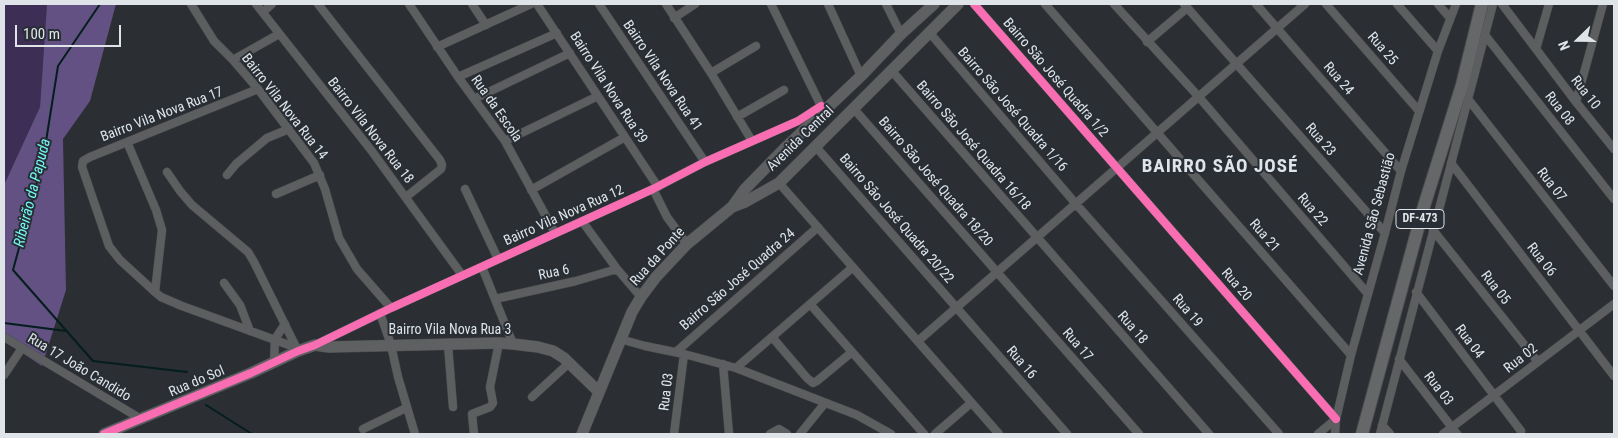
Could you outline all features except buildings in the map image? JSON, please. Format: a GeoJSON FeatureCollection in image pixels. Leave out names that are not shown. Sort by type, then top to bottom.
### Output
{"type":"FeatureCollection","features":[{"type":"Feature","properties":{"kind":"main road","name":"DF-473"},"geometry":{"type":"LineString","coordinates":[[1362,434],[1424,206],[1462,85],[1482,4]]}},
{"type":"Feature","properties":{"kind":"street","name":"Bairro Vila Nova Rua 14"},"geometry":{"type":"LineString","coordinates":[[190,4],[214,41],[258,89],[314,163],[320,175],[339,238],[356,269],[391,308]]}},
{"type":"Feature","properties":{"kind":"street","name":"Bairro Vila Nova Rua 18"},"geometry":{"type":"LineString","coordinates":[[256,4],[406,197],[462,275]]}},
{"type":"Feature","properties":{"kind":"street"},"geometry":{"type":"LineString","coordinates":[[263,12],[272,4]]}},
{"type":"Feature","properties":{"kind":"street"},"geometry":{"type":"LineString","coordinates":[[318,4],[437,154],[441,162],[442,168],[406,197]]}},
{"type":"Feature","properties":{"kind":"street","name":"Rua da Escola"},"geometry":{"type":"LineString","coordinates":[[409,4],[458,78],[504,141],[556,233]]}},
{"type":"Feature","properties":{"kind":"street"},"geometry":{"type":"LineString","coordinates":[[472,4],[486,25]]}},
{"type":"Feature","properties":{"kind":"street"},"geometry":{"type":"LineString","coordinates":[[437,47],[532,4]]}},
{"type":"Feature","properties":{"kind":"street","name":"Bairro Vila Nova Rua 39"},"geometry":{"type":"LineString","coordinates":[[537,4],[625,136],[655,188],[667,217],[687,244]]}},
{"type":"Feature","properties":{"kind":"street","name":"Bairro Vila Nova Rua 41"},"geometry":{"type":"LineString","coordinates":[[599,4],[705,162]]}},
{"type":"Feature","properties":{"kind":"street"},"geometry":{"type":"LineString","coordinates":[[666,4],[752,141]]}},
{"type":"Feature","properties":{"kind":"street"},"geometry":{"type":"LineString","coordinates":[[674,18],[695,4]]}},
{"type":"Feature","properties":{"kind":"street"},"geometry":{"type":"LineString","coordinates":[[771,4],[822,109]]}},
{"type":"Feature","properties":{"kind":"street"},"geometry":{"type":"LineString","coordinates":[[828,4],[862,76]]}},
{"type":"Feature","properties":{"kind":"street"},"geometry":{"type":"LineString","coordinates":[[886,4],[901,34]]}},
{"type":"Feature","properties":{"kind":"street","name":"Avenida Central"},"geometry":{"type":"LineString","coordinates":[[732,207],[745,190],[822,109],[862,76],[901,34],[934,4]]}},
{"type":"Feature","properties":{"kind":"street","name":"Avenida Central"},"geometry":{"type":"LineString","coordinates":[[732,207],[779,183],[958,4]]}},
{"type":"Feature","properties":{"kind":"street","name":"Bairro São José Quadra 1/2"},"geometry":{"type":"LineString","coordinates":[[974,4],[1117,168]]}},
{"type":"Feature","properties":{"kind":"street","name":"Rua 21"},"geometry":{"type":"LineString","coordinates":[[1045,4],[1351,355]]}},
{"type":"Feature","properties":{"kind":"street","name":"Rua 22"},"geometry":{"type":"LineString","coordinates":[[1114,4],[1198,96],[1368,294]]}},
{"type":"Feature","properties":{"kind":"street","name":"Rua 24"},"geometry":{"type":"LineString","coordinates":[[1256,4],[1401,171]]}},
{"type":"Feature","properties":{"kind":"street"},"geometry":{"type":"LineString","coordinates":[[918,341],[1158,133],[1236,62],[1305,4]]}},
{"type":"Feature","properties":{"kind":"street","name":"Rua 25"},"geometry":{"type":"LineString","coordinates":[[1326,4],[1419,111]]}},
{"type":"Feature","properties":{"kind":"street"},"geometry":{"type":"LineString","coordinates":[[1397,4],[1438,51]]}},
{"type":"Feature","properties":{"kind":"street"},"geometry":{"type":"LineString","coordinates":[[1438,4],[1450,18]]}},
{"type":"Feature","properties":{"kind":"street","name":"Avenida São Sebastião"},"geometry":{"type":"LineString","coordinates":[[1335,434],[1336,419],[1351,355],[1386,233],[1401,171],[1438,51],[1456,4]]}},
{"type":"Feature","properties":{"kind":"street"},"geometry":{"type":"LineString","coordinates":[[1380,434],[1493,4]]}},
{"type":"Feature","properties":{"kind":"street","name":"Rua 10"},"geometry":{"type":"LineString","coordinates":[[1502,4],[1614,149]]}},
{"type":"Feature","properties":{"kind":"street"},"geometry":{"type":"LineString","coordinates":[[1536,49],[1548,4]]}},
{"type":"Feature","properties":{"kind":"street"},"geometry":{"type":"LineString","coordinates":[[1576,102],[1603,4]]}},
{"type":"Feature","properties":{"kind":"street"},"geometry":{"type":"LineString","coordinates":[[1148,42],[1185,6]]}},
{"type":"Feature","properties":{"kind":"street","name":"Rua 23"},"geometry":{"type":"LineString","coordinates":[[1185,6],[1386,233]]}},
{"type":"Feature","properties":{"kind":"street","name":"Bairro São José Quadra 1/16"},"geometry":{"type":"LineString","coordinates":[[929,32],[1076,204]]}},
{"type":"Feature","properties":{"kind":"street"},"geometry":{"type":"LineString","coordinates":[[458,78],[557,33]]}},
{"type":"Feature","properties":{"kind":"street"},"geometry":{"type":"LineString","coordinates":[[233,60],[279,34]]}},
{"type":"Feature","properties":{"kind":"street","name":"Rua 08"},"geometry":{"type":"LineString","coordinates":[[1485,35],[1614,199]]}},
{"type":"Feature","properties":{"kind":"street"},"geometry":{"type":"LineString","coordinates":[[711,73],[756,46]]}},
{"type":"Feature","properties":{"kind":"street"},"geometry":{"type":"LineString","coordinates":[[474,99],[570,53]]}},
{"type":"Feature","properties":{"kind":"street","name":"Bairro São José Quadra 16/18"},"geometry":{"type":"LineString","coordinates":[[891,70],[1037,237]]}},
{"type":"Feature","properties":{"kind":"street","name":"Bairro Vila Nova Rua 17"},"geometry":{"type":"LineString","coordinates":[[154,292],[120,260],[109,246],[82,170],[82,163],[87,158],[258,89]]}},
{"type":"Feature","properties":{"kind":"street"},"geometry":{"type":"LineString","coordinates":[[736,117],[784,90]]}},
{"type":"Feature","properties":{"kind":"street"},"geometry":{"type":"LineString","coordinates":[[504,141],[598,96]]}},
{"type":"Feature","properties":{"kind":"street","name":"Rua 07"},"geometry":{"type":"LineString","coordinates":[[1468,99],[1614,286]]}},
{"type":"Feature","properties":{"kind":"street","name":"Bairro Vila Nova Rua 12"},"geometry":{"type":"LineString","coordinates":[[315,345],[380,313],[655,188],[705,162],[822,109]]}},
{"type":"Feature","properties":{"kind":"street","name":"Bairro São José Quadra 18/20"},"geometry":{"type":"LineString","coordinates":[[854,109],[997,272]]}},
{"type":"Feature","properties":{"kind":"street"},"geometry":{"type":"LineString","coordinates":[[227,175],[236,164],[267,138],[289,129]]}},
{"type":"Feature","properties":{"kind":"street"},"geometry":{"type":"LineString","coordinates":[[532,190],[625,136]]}},
{"type":"Feature","properties":{"kind":"street"},"geometry":{"type":"LineString","coordinates":[[126,142],[156,210],[162,230],[154,292],[169,301],[275,339],[297,349]]}},
{"type":"Feature","properties":{"kind":"street","name":"Bairro São José Quadra 20/22"},"geometry":{"type":"LineString","coordinates":[[816,146],[956,308]]}},
{"type":"Feature","properties":{"kind":"street"},"geometry":{"type":"LineString","coordinates":[[786,147],[800,162]]}},
{"type":"Feature","properties":{"kind":"street","name":"Rua 06"},"geometry":{"type":"LineString","coordinates":[[1451,163],[1613,374]]}},
{"type":"Feature","properties":{"kind":"street","name":"Rua 20"},"geometry":{"type":"LineString","coordinates":[[1117,168],[1336,419]]}},
{"type":"Feature","properties":{"kind":"street"},"geometry":{"type":"LineString","coordinates":[[167,172],[192,205],[248,252],[297,349]]}},
{"type":"Feature","properties":{"kind":"street"},"geometry":{"type":"LineString","coordinates":[[276,194],[320,175]]}},
{"type":"Feature","properties":{"kind":"street"},"geometry":{"type":"LineString","coordinates":[[779,183],[999,434]]}},
{"type":"Feature","properties":{"kind":"street"},"geometry":{"type":"LineString","coordinates":[[466,189],[498,259]]}},
{"type":"Feature","properties":{"kind":"street","name":"Rua 19"},"geometry":{"type":"LineString","coordinates":[[1076,204],[1279,434]]}},
{"type":"Feature","properties":{"kind":"street","name":"Rua da Ponte"},"geometry":{"type":"LineString","coordinates":[[582,434],[620,338],[641,297],[656,277],[687,244],[732,207]]}},
{"type":"Feature","properties":{"kind":"street"},"geometry":{"type":"LineString","coordinates":[[582,220],[617,269],[641,297]]}},
{"type":"Feature","properties":{"kind":"street","name":"Bairro São José Quadra 24"},"geometry":{"type":"LineString","coordinates":[[676,352],[818,227]]}},
{"type":"Feature","properties":{"kind":"street","name":"Rua 05"},"geometry":{"type":"LineString","coordinates":[[1433,230],[1538,362]]}},
{"type":"Feature","properties":{"kind":"street","name":"Rua 18"},"geometry":{"type":"LineString","coordinates":[[1037,237],[1209,434]]}},
{"type":"Feature","properties":{"kind":"street"},"geometry":{"type":"LineString","coordinates":[[482,267],[513,344]]}},
{"type":"Feature","properties":{"kind":"street"},"geometry":{"type":"LineString","coordinates":[[736,368],[853,267]]}},
{"type":"Feature","properties":{"kind":"street","name":"Rua 6"},"geometry":{"type":"LineString","coordinates":[[495,298],[576,281],[617,269]]}},
{"type":"Feature","properties":{"kind":"street","name":"Rua 17"},"geometry":{"type":"LineString","coordinates":[[997,272],[1139,434]]}},
{"type":"Feature","properties":{"kind":"street"},"geometry":{"type":"LineString","coordinates":[[224,283],[240,305],[250,331]]}},
{"type":"Feature","properties":{"kind":"street","name":"Rua 04"},"geometry":{"type":"LineString","coordinates":[[1416,292],[1521,431]]}},
{"type":"Feature","properties":{"kind":"street"},"geometry":{"type":"LineString","coordinates":[[810,304],[924,434]]}},
{"type":"Feature","properties":{"kind":"street","name":"Rua 02"},"geometry":{"type":"LineString","coordinates":[[1443,434],[1455,431],[1494,396],[1614,304]]}},
{"type":"Feature","properties":{"kind":"street","name":"Rua 16"},"geometry":{"type":"LineString","coordinates":[[956,308],[1067,434]]}},
{"type":"Feature","properties":{"kind":"street"},"geometry":{"type":"LineString","coordinates":[[380,313],[391,345],[406,408],[415,434]]}},
{"type":"Feature","properties":{"kind":"street"},"geometry":{"type":"LineString","coordinates":[[274,362],[275,339],[285,324]]}},
{"type":"Feature","properties":{"kind":"street","name":"Rua 17 João Candido"},"geometry":{"type":"LineString","coordinates":[[4,337],[141,419]]}},
{"type":"Feature","properties":{"kind":"street"},"geometry":{"type":"LineString","coordinates":[[772,337],[807,378],[813,382],[818,381],[852,352]]}},
{"type":"Feature","properties":{"kind":"street"},"geometry":{"type":"LineString","coordinates":[[620,338],[736,368],[871,422],[891,434]]}},
{"type":"Feature","properties":{"kind":"street","name":"Bairro Vila Nova Rua 3"},"geometry":{"type":"LineString","coordinates":[[315,345],[329,347],[472,343],[513,344],[548,350],[558,354],[599,392]]}},
{"type":"Feature","properties":{"kind":"street"},"geometry":{"type":"LineString","coordinates":[[474,434],[471,415],[492,405],[493,400],[490,387],[498,343]]}},
{"type":"Feature","properties":{"kind":"street","name":"Rua do Sol"},"geometry":{"type":"LineString","coordinates":[[104,434],[274,362],[297,349],[315,345]]}},
{"type":"Feature","properties":{"kind":"street"},"geometry":{"type":"LineString","coordinates":[[448,345],[453,407]]}},
{"type":"Feature","properties":{"kind":"street"},"geometry":{"type":"LineString","coordinates":[[4,375],[22,348]]}},
{"type":"Feature","properties":{"kind":"street","name":"Rua 03"},"geometry":{"type":"LineString","coordinates":[[674,434],[684,354]]}},
{"type":"Feature","properties":{"kind":"street","name":"Rua 03"},"geometry":{"type":"LineString","coordinates":[[1399,358],[1455,431]]}},
{"type":"Feature","properties":{"kind":"street"},"geometry":{"type":"LineString","coordinates":[[532,398],[569,363]]}},
{"type":"Feature","properties":{"kind":"street"},"geometry":{"type":"LineString","coordinates":[[723,364],[729,434]]}},
{"type":"Feature","properties":{"kind":"street"},"geometry":{"type":"LineString","coordinates":[[800,434],[825,403]]}},
{"type":"Feature","properties":{"kind":"street"},"geometry":{"type":"LineString","coordinates":[[935,434],[971,403]]}},
{"type":"Feature","properties":{"kind":"street"},"geometry":{"type":"LineString","coordinates":[[362,429],[406,408]]}},
{"type":"Feature","properties":{"kind":"street"},"geometry":{"type":"LineString","coordinates":[[1318,434],[1336,419]]}},
{"type":"Feature","properties":{"kind":"street"},"geometry":{"type":"LineString","coordinates":[[1382,425],[1390,434]]}},
{"type":"Feature","properties":{"kind":"street"},"geometry":{"type":"LineString","coordinates":[[770,434],[779,430],[787,434]]}},
{"type":"Feature","properties":{"kind":"shaded area"},"geometry":{"type":"Polygon","coordinates":[[[4,4],[47,4],[40,107],[4,185],[4,4]]]}},
{"type":"Feature","properties":{"kind":"shaded area"},"geometry":{"type":"Polygon","coordinates":[[[47,4],[116,4],[90,101],[63,139],[66,290],[42,366],[4,341],[4,185],[40,107],[47,4]]]}},
{"type":"Feature","properties":{"kind":"waterway","name":"Ribeirão da Papuda"},"geometry":{"type":"LineString","coordinates":[[100,4],[58,66],[43,160],[13,270],[93,361],[187,372]]}},
{"type":"Feature","properties":{"kind":"waterway"},"geometry":{"type":"LineString","coordinates":[[4,323],[66,331]]}},
{"type":"Feature","properties":{"kind":"waterway","name":"Ribeirão da Papuda"},"geometry":{"type":"LineString","coordinates":[[206,405],[252,434]]}},
{"type":"Feature","properties":{"kind":"cycle path"},"geometry":{"type":"LineString","coordinates":[[974,4],[1336,419]]}},
{"type":"Feature","properties":{"kind":"cycle path"},"geometry":{"type":"LineString","coordinates":[[104,434],[315,345],[391,308],[653,189],[705,162],[798,121],[821,106]]}},
{"type":"Feature","properties":{"kind":"district","name":"BAIRRO SÃO JOSÉ"},"geometry":{"type":"Point","coordinates":[1220,167]}}]}
